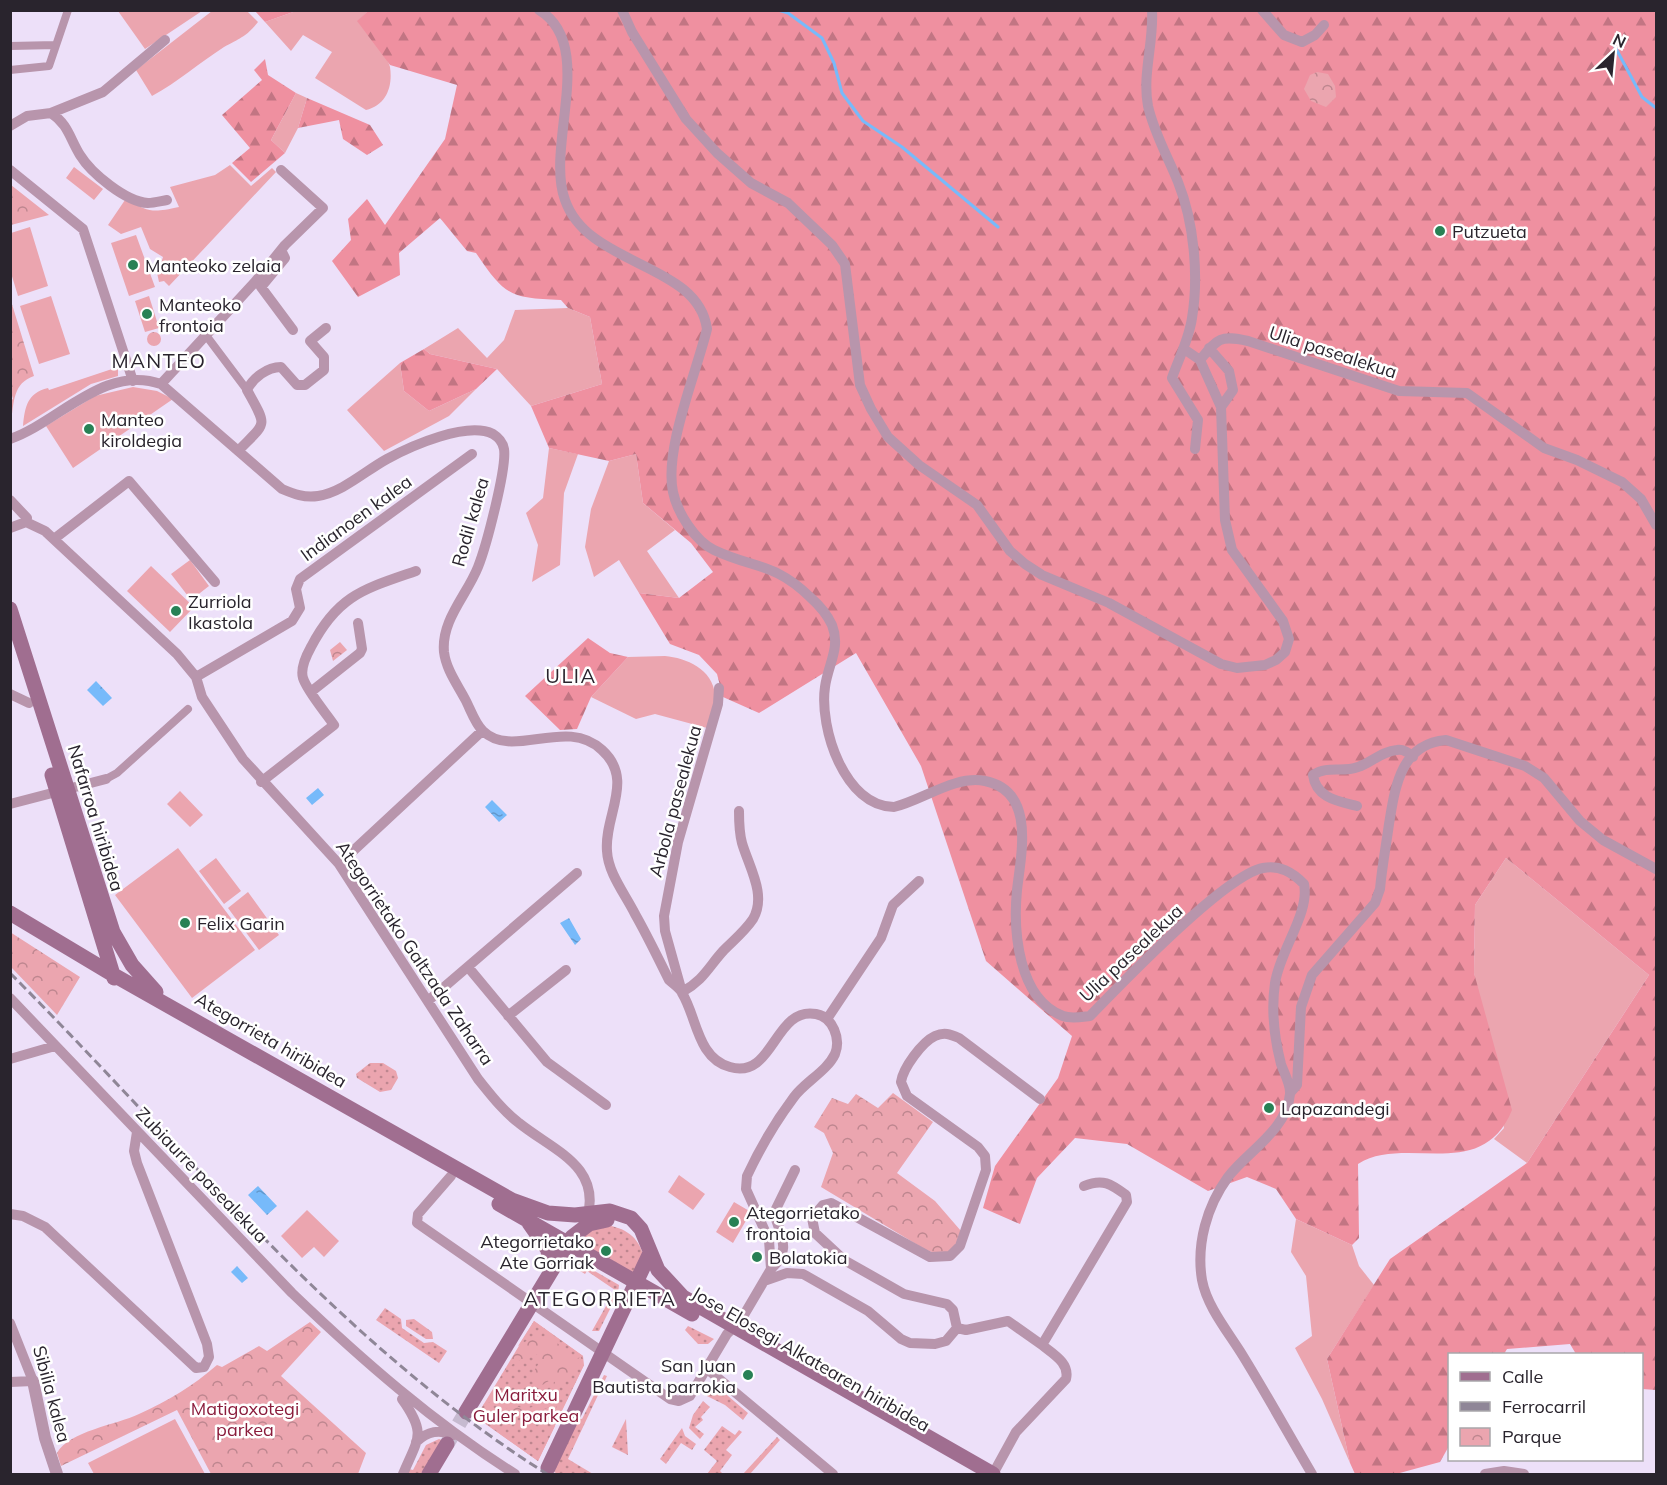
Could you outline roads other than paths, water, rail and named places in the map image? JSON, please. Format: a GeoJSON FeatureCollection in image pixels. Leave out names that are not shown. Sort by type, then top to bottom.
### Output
{"type":"FeatureCollection","features":[{"type":"Feature","properties":{"kind":"main road","name":"Nafarroa hiribidea"},"geometry":{"type":"LineString","coordinates":[[10,609],[62,791],[98,930],[114,979]]}},
{"type":"Feature","properties":{"kind":"main road","name":"Nafarroa hiribidea"},"geometry":{"type":"LineString","coordinates":[[10,644],[29,704],[118,944],[150,986],[185,1013]]}},
{"type":"Feature","properties":{"kind":"main road","name":"Ategorrieta hiribidea"},"geometry":{"type":"LineString","coordinates":[[10,913],[64,945],[114,979],[185,1013],[512,1200]]}},
{"type":"Feature","properties":{"kind":"main road","name":"Ategorrieta hiribidea"},"geometry":{"type":"LineString","coordinates":[[10,922],[114,979],[433,1166]]}},
{"type":"Feature","properties":{"kind":"main road"},"geometry":{"type":"LineString","coordinates":[[64,945],[83,947],[91,942],[98,930]]}},
{"type":"Feature","properties":{"kind":"main road","name":"Jose Elosegi Alkatearen hiribidea"},"geometry":{"type":"LineString","coordinates":[[433,1166],[636,1282],[730,1330],[973,1474]]}},
{"type":"Feature","properties":{"kind":"main road","name":"Jose Elosegi Alkatearen hiribidea"},"geometry":{"type":"LineString","coordinates":[[512,1200],[548,1213],[618,1221],[633,1226],[644,1236],[658,1270],[674,1289],[730,1330]]}},
{"type":"Feature","properties":{"kind":"main road"},"geometry":{"type":"LineString","coordinates":[[525,1218],[548,1250],[550,1272]]}},
{"type":"Feature","properties":{"kind":"main road"},"geometry":{"type":"LineString","coordinates":[[466,1412],[567,1243],[587,1219]]}},
{"type":"Feature","properties":{"kind":"main road"},"geometry":{"type":"LineString","coordinates":[[548,1468],[650,1253]]}},
{"type":"Feature","properties":{"kind":"main road"},"geometry":{"type":"LineString","coordinates":[[730,1330],[993,1474]]}},
{"type":"Feature","properties":{"kind":"main road"},"geometry":{"type":"LineString","coordinates":[[429,1474],[452,1437]]}},
{"type":"Feature","properties":{"kind":"street"},"geometry":{"type":"LineString","coordinates":[[10,70],[49,66],[68,10]]}},
{"type":"Feature","properties":{"kind":"street","name":"Ulia pasealekua"},"geometry":{"type":"LineString","coordinates":[[539,10],[548,16],[560,31],[567,55],[559,178],[570,211],[590,237],[681,287],[696,301],[706,316],[707,329],[671,462],[673,493],[684,519],[712,549],[784,574],[821,607],[837,642],[825,686],[824,713],[836,758],[850,780],[866,798],[882,807],[907,804],[971,780],[1000,786],[1013,796],[1021,823],[1024,846],[1017,892],[1023,969],[1038,996],[1063,1016],[1090,1016],[1142,963],[1223,891],[1247,874],[1263,868],[1282,868],[1297,877],[1304,884],[1306,895],[1303,910],[1279,963],[1273,1012],[1274,1037],[1290,1093]]}},
{"type":"Feature","properties":{"kind":"street"},"geometry":{"type":"LineString","coordinates":[[622,10],[632,32],[686,119],[717,153],[751,183],[795,209],[832,245],[845,264],[851,292],[855,359],[860,385],[871,410],[888,437],[900,450],[977,505],[1010,552],[1042,575],[1109,603],[1221,664],[1237,668],[1265,665],[1276,660],[1285,652],[1289,639],[1283,621],[1232,550],[1225,520],[1221,407],[1200,360],[1184,349]]}},
{"type":"Feature","properties":{"kind":"street"},"geometry":{"type":"LineString","coordinates":[[1152,10],[1147,73],[1148,105],[1179,184],[1190,231],[1195,291],[1192,319],[1184,349],[1172,378],[1198,420],[1195,449]]}},
{"type":"Feature","properties":{"kind":"street"},"geometry":{"type":"LineString","coordinates":[[1262,10],[1284,35],[1302,42],[1315,35],[1324,25]]}},
{"type":"Feature","properties":{"kind":"street"},"geometry":{"type":"LineString","coordinates":[[10,126],[27,116],[51,113],[103,92],[165,40]]}},
{"type":"Feature","properties":{"kind":"street"},"geometry":{"type":"LineString","coordinates":[[10,46],[56,45]]}},
{"type":"Feature","properties":{"kind":"street"},"geometry":{"type":"LineString","coordinates":[[51,113],[62,121],[79,154],[92,171],[105,181],[124,193],[148,203],[167,200]]}},
{"type":"Feature","properties":{"kind":"street"},"geometry":{"type":"LineString","coordinates":[[10,170],[83,229],[133,381]]}},
{"type":"Feature","properties":{"kind":"street"},"geometry":{"type":"LineString","coordinates":[[10,439],[89,393],[133,381],[160,384],[255,282],[281,250],[323,208],[281,170]]}},
{"type":"Feature","properties":{"kind":"street"},"geometry":{"type":"LineString","coordinates":[[281,250],[285,258],[261,287],[293,330]]}},
{"type":"Feature","properties":{"kind":"street"},"geometry":{"type":"LineString","coordinates":[[247,390],[250,384],[271,367],[281,367],[297,385],[305,385],[324,370],[324,357],[310,341],[326,328]]}},
{"type":"Feature","properties":{"kind":"street"},"geometry":{"type":"LineString","coordinates":[[205,334],[247,390],[263,419],[262,428],[240,454]]}},
{"type":"Feature","properties":{"kind":"street","name":"Ulia pasealekua"},"geometry":{"type":"LineString","coordinates":[[1209,348],[1216,340],[1228,337],[1248,341],[1398,391],[1467,393],[1544,448],[1578,460],[1622,482],[1641,499],[1656,525]]}},
{"type":"Feature","properties":{"kind":"street"},"geometry":{"type":"LineString","coordinates":[[1200,360],[1209,348],[1229,371],[1233,390],[1221,407]]}},
{"type":"Feature","properties":{"kind":"street","name":"Rodil kalea"},"geometry":{"type":"LineString","coordinates":[[160,384],[282,489],[299,496],[330,493],[388,458],[428,441],[469,431],[495,435],[501,442],[503,463],[486,541],[478,567],[449,622],[444,642],[449,670],[482,731]]}},
{"type":"Feature","properties":{"kind":"street","name":"Indianoen kalea"},"geometry":{"type":"LineString","coordinates":[[196,677],[292,621],[300,608],[296,589],[300,579],[472,454]]}},
{"type":"Feature","properties":{"kind":"street"},"geometry":{"type":"LineString","coordinates":[[54,539],[129,482],[215,582]]}},
{"type":"Feature","properties":{"kind":"street"},"geometry":{"type":"LineString","coordinates":[[10,500],[27,518],[16,525]]}},
{"type":"Feature","properties":{"kind":"street","name":"Ategorrietako Galtzada Zaharra"},"geometry":{"type":"LineString","coordinates":[[16,525],[34,524],[54,539],[177,654],[196,677],[202,697],[232,744],[261,782],[319,839],[339,864],[429,1000],[472,1070],[498,1103],[518,1123],[564,1155],[581,1171],[591,1193],[587,1219]]}},
{"type":"Feature","properties":{"kind":"street"},"geometry":{"type":"LineString","coordinates":[[261,782],[334,725],[303,679],[302,667],[326,621],[341,604],[359,591],[416,571]]}},
{"type":"Feature","properties":{"kind":"street"},"geometry":{"type":"LineString","coordinates":[[312,691],[360,653],[362,649],[358,622]]}},
{"type":"Feature","properties":{"kind":"street","name":"Arbola pasealekua"},"geometry":{"type":"LineString","coordinates":[[682,992],[665,932],[664,916],[678,842],[718,705],[719,688]]}},
{"type":"Feature","properties":{"kind":"street"},"geometry":{"type":"LineString","coordinates":[[10,694],[29,704]]}},
{"type":"Feature","properties":{"kind":"street"},"geometry":{"type":"LineString","coordinates":[[10,804],[106,779],[117,773],[188,709]]}},
{"type":"Feature","properties":{"kind":"street"},"geometry":{"type":"LineString","coordinates":[[339,864],[482,731],[494,738],[507,740],[574,735],[594,743],[611,759],[618,790],[607,841],[610,865],[669,980],[682,992],[694,1024],[711,1056],[727,1067],[739,1070],[749,1069],[761,1061],[783,1030],[798,1017],[814,1013],[826,1019],[837,1038],[834,1055],[795,1096],[747,1176],[747,1189],[769,1240],[771,1269]]}},
{"type":"Feature","properties":{"kind":"street"},"geometry":{"type":"LineString","coordinates":[[1312,1474],[1208,1298],[1200,1264],[1201,1244],[1209,1213],[1218,1194],[1229,1176],[1277,1126],[1290,1093],[1297,1084],[1301,1007],[1312,975],[1375,903],[1380,889],[1394,788],[1419,749],[1433,741],[1446,740],[1525,766],[1544,778],[1580,821],[1603,840],[1656,869]]}},
{"type":"Feature","properties":{"kind":"street"},"geometry":{"type":"LineString","coordinates":[[1357,806],[1326,797],[1314,784],[1313,775],[1321,770],[1355,768],[1399,749],[1408,752],[1413,757]]}},
{"type":"Feature","properties":{"kind":"street"},"geometry":{"type":"LineString","coordinates":[[682,992],[696,984],[715,964],[753,919],[757,909],[757,884],[742,841],[739,811]]}},
{"type":"Feature","properties":{"kind":"street"},"geometry":{"type":"LineString","coordinates":[[429,1000],[577,873]]}},
{"type":"Feature","properties":{"kind":"street"},"geometry":{"type":"LineString","coordinates":[[826,1019],[881,938],[893,905],[920,881]]}},
{"type":"Feature","properties":{"kind":"street"},"geometry":{"type":"LineString","coordinates":[[468,967],[547,1062],[606,1105]]}},
{"type":"Feature","properties":{"kind":"street"},"geometry":{"type":"LineString","coordinates":[[508,1016],[566,970]]}},
{"type":"Feature","properties":{"kind":"street","name":"Zubiaurre pasealekua"},"geometry":{"type":"LineString","coordinates":[[10,999],[292,1293],[452,1437],[480,1451],[510,1473]]}},
{"type":"Feature","properties":{"kind":"street"},"geometry":{"type":"LineString","coordinates":[[957,1328],[953,1310],[947,1304],[904,1294],[844,1260],[815,1233],[812,1218],[823,1205],[831,1203],[930,1257],[950,1256],[960,1246],[986,1170],[985,1156],[978,1147],[907,1096],[901,1082],[906,1068],[934,1036],[949,1034],[958,1038],[1041,1099]]}},
{"type":"Feature","properties":{"kind":"street"},"geometry":{"type":"LineString","coordinates":[[10,1059],[55,1046]]}},
{"type":"Feature","properties":{"kind":"street"},"geometry":{"type":"LineString","coordinates":[[10,1214],[23,1216],[45,1227],[196,1368],[204,1367],[210,1357],[207,1344],[137,1163],[134,1151],[137,1132]]}},
{"type":"Feature","properties":{"kind":"street"},"geometry":{"type":"LineString","coordinates":[[451,1176],[418,1214],[417,1223],[670,1399],[679,1401],[690,1396],[730,1330],[741,1320],[771,1269],[783,1255],[784,1247],[774,1213],[795,1170]]}},
{"type":"Feature","properties":{"kind":"street"},"geometry":{"type":"LineString","coordinates":[[1042,1345],[1127,1202],[1126,1195],[1108,1182],[1094,1182],[1084,1186]]}},
{"type":"Feature","properties":{"kind":"street"},"geometry":{"type":"LineString","coordinates":[[764,1281],[787,1273],[803,1274],[868,1311],[901,1339],[910,1343],[936,1344],[946,1341],[957,1328]]}},
{"type":"Feature","properties":{"kind":"street"},"geometry":{"type":"LineString","coordinates":[[957,1328],[966,1330],[1008,1321],[1042,1345],[1063,1364],[1067,1372],[1066,1379],[1016,1432],[993,1474]]}},
{"type":"Feature","properties":{"kind":"street","name":"Sibilia kalea"},"geometry":{"type":"LineString","coordinates":[[10,1323],[33,1381],[45,1438],[57,1474]]}},
{"type":"Feature","properties":{"kind":"street"},"geometry":{"type":"LineString","coordinates":[[706,1368],[833,1474]]}},
{"type":"Feature","properties":{"kind":"street","name":"Zubiaurre pasealekua"},"geometry":{"type":"LineString","coordinates":[[374,1369],[402,1399],[452,1437],[510,1473]]}},
{"type":"Feature","properties":{"kind":"street"},"geometry":{"type":"LineString","coordinates":[[10,1382],[33,1381]]}},
{"type":"Feature","properties":{"kind":"street"},"geometry":{"type":"LineString","coordinates":[[402,1399],[418,1423],[416,1442],[403,1474]]}},
{"type":"Feature","properties":{"kind":"street"},"geometry":{"type":"LineString","coordinates":[[416,1442],[428,1433],[452,1437]]}},
{"type":"Feature","properties":{"kind":"street"},"geometry":{"type":"LineString","coordinates":[[1485,1474],[1504,1471],[1524,1474]]}},
{"type":"Feature","properties":{"kind":"water"},"geometry":{"type":"Polygon","coordinates":[[[96,681],[112,698],[103,706],[87,690],[96,681]]]}},
{"type":"Feature","properties":{"kind":"water"},"geometry":{"type":"Polygon","coordinates":[[[318,788],[324,795],[312,805],[306,798],[318,788]]]}},
{"type":"Feature","properties":{"kind":"water"},"geometry":{"type":"Polygon","coordinates":[[[492,800],[507,815],[499,822],[485,807],[492,800]]]}},
{"type":"Feature","properties":{"kind":"water"},"geometry":{"type":"Polygon","coordinates":[[[569,918],[581,939],[575,945],[560,923],[569,918]]]}},
{"type":"Feature","properties":{"kind":"water"},"geometry":{"type":"Polygon","coordinates":[[[258,1186],[277,1206],[267,1215],[248,1195],[258,1186]]]}},
{"type":"Feature","properties":{"kind":"water"},"geometry":{"type":"Polygon","coordinates":[[[237,1266],[248,1278],[242,1283],[231,1272],[237,1266]]]}},
{"type":"Feature","properties":{"kind":"waterway"},"geometry":{"type":"LineString","coordinates":[[778,10],[788,13],[822,38],[834,63],[842,93],[863,121],[902,147],[998,227]]}},
{"type":"Feature","properties":{"kind":"waterway"},"geometry":{"type":"LineString","coordinates":[[1613,43],[1642,97],[1656,108]]}},
{"type":"Feature","properties":{"kind":"tunnel"},"geometry":{"type":"LineString","coordinates":[[447,1444],[466,1412]]}},
{"type":"Feature","properties":{"kind":"railway"},"geometry":{"type":"LineString","coordinates":[[10,973],[265,1239],[331,1303],[399,1364],[471,1422],[547,1474]]}},
{"type":"Feature","properties":{"kind":"place","name":"Putzueta"},"geometry":{"type":"Point","coordinates":[1440,231]}},
{"type":"Feature","properties":{"kind":"place","name":"Manteoko zelaia"},"geometry":{"type":"Point","coordinates":[133,265]}},
{"type":"Feature","properties":{"kind":"place","name":"Manteoko frontoia"},"geometry":{"type":"Point","coordinates":[147,314]}},
{"type":"Feature","properties":{"kind":"place","name":"Manteo kiroldegia"},"geometry":{"type":"Point","coordinates":[89,429]}},
{"type":"Feature","properties":{"kind":"place","name":"Zurriola Ikastola"},"geometry":{"type":"Point","coordinates":[176,611]}},
{"type":"Feature","properties":{"kind":"place","name":"Felix Garin"},"geometry":{"type":"Point","coordinates":[185,923]}},
{"type":"Feature","properties":{"kind":"place","name":"Lapazandegi"},"geometry":{"type":"Point","coordinates":[1269,1108]}},
{"type":"Feature","properties":{"kind":"place","name":"Ategorrietako frontoia"},"geometry":{"type":"Point","coordinates":[734,1222]}},
{"type":"Feature","properties":{"kind":"place","name":"Ategorrietako Ate Gorriak"},"geometry":{"type":"Point","coordinates":[606,1251]}},
{"type":"Feature","properties":{"kind":"place","name":"Bolatokia"},"geometry":{"type":"Point","coordinates":[757,1257]}},
{"type":"Feature","properties":{"kind":"place","name":"San Juan Bautista parrokia"},"geometry":{"type":"Point","coordinates":[748,1375]}},
{"type":"Feature","properties":{"kind":"district","name":"MANTEO"},"geometry":{"type":"Point","coordinates":[159,360]}},
{"type":"Feature","properties":{"kind":"district","name":"ULIA"},"geometry":{"type":"Point","coordinates":[571,675]}},
{"type":"Feature","properties":{"kind":"district","name":"ATEGORRIETA"},"geometry":{"type":"Point","coordinates":[600,1298]}},
{"type":"Feature","properties":{"kind":"park label","name":"Maritxu Guler parkea"},"geometry":{"type":"Point","coordinates":[526,1404]}},
{"type":"Feature","properties":{"kind":"park label","name":"Matigoxotegi parkea"},"geometry":{"type":"Point","coordinates":[245,1418]}}]}
